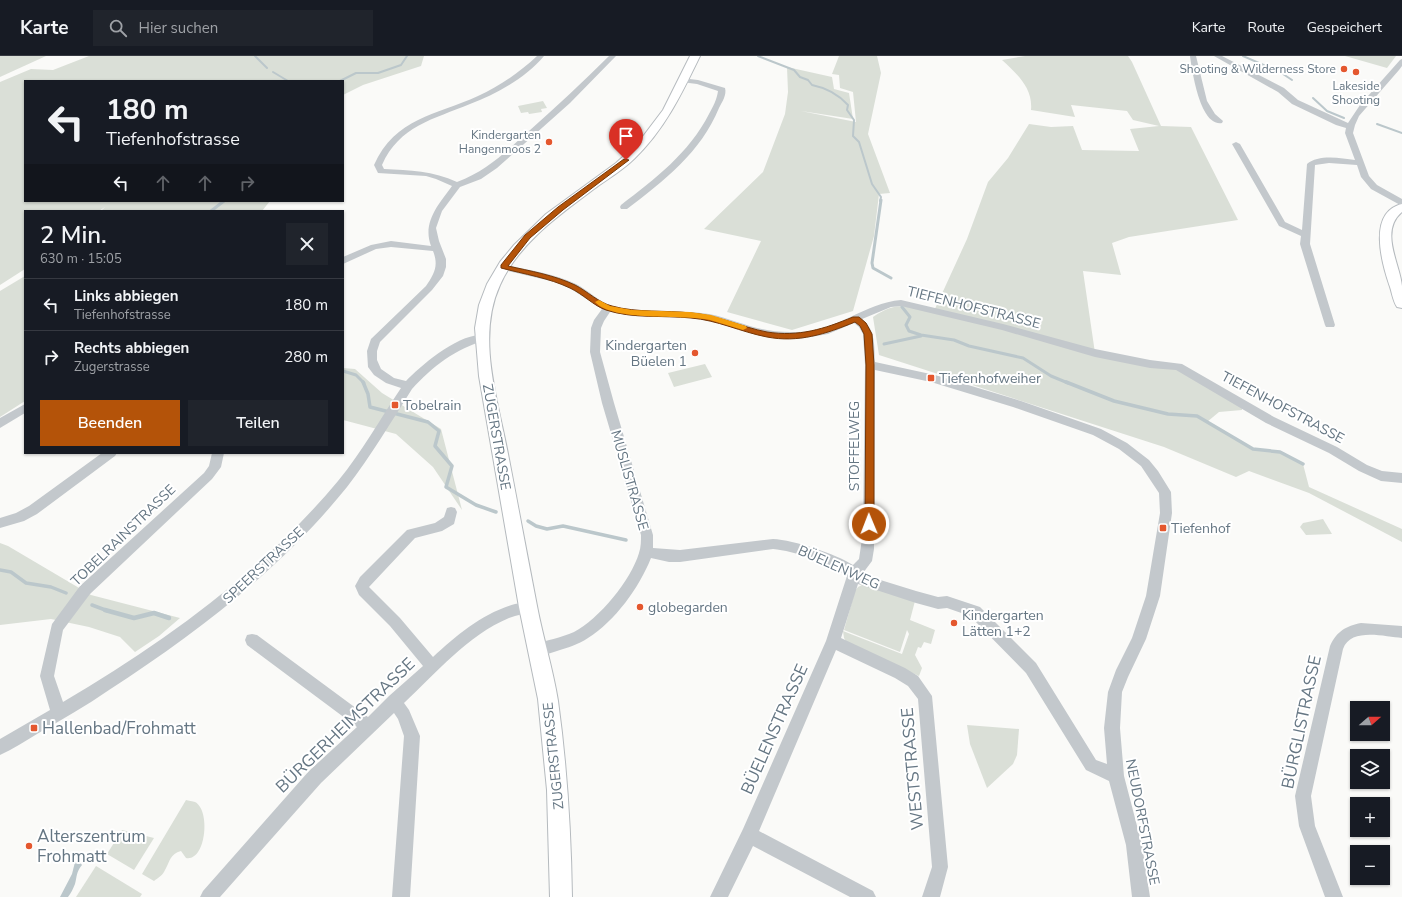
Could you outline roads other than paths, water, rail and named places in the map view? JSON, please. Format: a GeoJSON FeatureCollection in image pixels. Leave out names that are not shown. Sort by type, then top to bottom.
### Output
{"type":"FeatureCollection","features":[{"type":"Feature","properties":{"kind":"main road","name":"ZUGERSTRASSE"},"geometry":{"type":"LineString","coordinates":[[561,897],[560,834],[554,751],[548,699],[528,607],[488,390],[482,338],[483,316],[488,299],[503,267],[528,236],[561,208],[630,158],[664,119],[695,56]]}},
{"type":"Feature","properties":{"kind":"main road"},"geometry":{"type":"LineString","coordinates":[[1402,207],[1390,218],[1385,234],[1389,262],[1402,304]]}},
{"type":"Feature","properties":{"kind":"street"},"geometry":{"type":"LineString","coordinates":[[457,185],[439,177],[426,174],[381,171],[378,165],[380,158],[390,143],[402,132],[508,82],[524,71],[541,56]]}},
{"type":"Feature","properties":{"kind":"street"},"geometry":{"type":"LineString","coordinates":[[408,386],[389,380],[377,372],[372,364],[371,351],[375,341],[430,288],[438,276],[441,268],[441,259],[432,235],[438,211],[457,185],[478,177],[494,166],[567,101],[613,56]]}},
{"type":"Feature","properties":{"kind":"street"},"geometry":{"type":"LineString","coordinates":[[1193,56],[1204,105],[1211,116],[1219,121]]}},
{"type":"Feature","properties":{"kind":"street"},"geometry":{"type":"LineString","coordinates":[[1217,56],[1281,90],[1295,102],[1339,123],[1349,126]]}},
{"type":"Feature","properties":{"kind":"street"},"geometry":{"type":"LineString","coordinates":[[1402,61],[1363,106],[1349,126],[1349,133],[1358,163],[1368,182],[1402,203]]}},
{"type":"Feature","properties":{"kind":"street"},"geometry":{"type":"LineString","coordinates":[[624,207],[662,178],[680,161],[708,124],[722,90],[698,82],[684,80]]}},
{"type":"Feature","properties":{"kind":"street"},"geometry":{"type":"LineString","coordinates":[[1236,144],[1282,224],[1292,230],[1304,234]]}},
{"type":"Feature","properties":{"kind":"street"},"geometry":{"type":"LineString","coordinates":[[1330,325],[1305,244],[1304,234],[1311,164],[1319,161],[1331,160],[1358,163]]}},
{"type":"Feature","properties":{"kind":"street"},"geometry":{"type":"LineString","coordinates":[[344,262],[374,247],[391,244],[437,249]]}},
{"type":"Feature","properties":{"kind":"street","name":"TIEFENHOFSTRASSE"},"geometry":{"type":"LineString","coordinates":[[503,267],[558,280],[574,287],[608,308],[632,313],[690,315],[711,318],[768,334],[799,336],[824,332],[890,304],[901,303],[1002,327],[1087,351],[1150,364],[1178,367],[1270,420],[1333,450],[1363,468],[1381,476],[1402,478]]}},
{"type":"Feature","properties":{"kind":"street","name":"MUSLISTRASSE"},"geometry":{"type":"LineString","coordinates":[[538,650],[572,639],[592,628],[630,585],[639,570],[646,552],[646,534],[608,403],[595,352],[596,328],[599,320],[608,308]]}},
{"type":"Feature","properties":{"kind":"street","name":"STOFFELWEG"},"geometry":{"type":"LineString","coordinates":[[854,573],[864,561],[868,549],[869,532],[870,365],[868,334],[863,325],[856,319]]}},
{"type":"Feature","properties":{"kind":"street","name":"SPEERSTRASSE"},"geometry":{"type":"LineString","coordinates":[[0,747],[119,677],[146,659],[240,588],[276,555],[321,509],[362,458],[408,386],[425,369],[451,349],[464,343],[482,338]]}},
{"type":"Feature","properties":{"kind":"street","name":"NEUDORFSTRASSE"},"geometry":{"type":"LineString","coordinates":[[870,365],[931,378],[1097,432],[1132,453],[1145,463],[1165,492],[1166,513],[1153,596],[1139,639],[1121,675],[1115,692],[1112,728],[1116,776],[1134,845],[1141,897]]}},
{"type":"Feature","properties":{"kind":"street"},"geometry":{"type":"LineString","coordinates":[[0,424],[24,409]]}},
{"type":"Feature","properties":{"kind":"street"},"geometry":{"type":"LineString","coordinates":[[0,523],[20,517],[38,507],[110,454]]}},
{"type":"Feature","properties":{"kind":"street","name":"TOBELRAINSTRASSE"},"geometry":{"type":"LineString","coordinates":[[59,713],[47,676],[57,628],[85,590],[208,476],[215,467],[218,454]]}},
{"type":"Feature","properties":{"kind":"street"},"geometry":{"type":"LineString","coordinates":[[432,667],[395,622],[364,591],[362,586],[365,581],[411,534],[438,527],[450,520],[451,512]]}},
{"type":"Feature","properties":{"kind":"street","name":"BÜELENWEG"},"geometry":{"type":"LineString","coordinates":[[646,552],[669,556],[680,556],[773,544],[785,545],[847,568],[863,580],[908,595],[938,603],[947,602],[975,611],[1031,668],[1091,765],[1116,776]]}},
{"type":"Feature","properties":{"kind":"street","name":"BÜELENSTRASSE"},"geometry":{"type":"LineString","coordinates":[[719,897],[749,835],[833,641],[854,573]]}},
{"type":"Feature","properties":{"kind":"street","name":"BÜRGERHEIMSTRASSE"},"geometry":{"type":"LineString","coordinates":[[209,897],[315,777],[457,644],[478,628],[506,613],[528,607]]}},
{"type":"Feature","properties":{"kind":"street","name":"BÜRGLISTRASSE"},"geometry":{"type":"LineString","coordinates":[[1334,897],[1308,826],[1303,796],[1336,651],[1341,639],[1353,632],[1363,629],[1402,632]]}},
{"type":"Feature","properties":{"kind":"street"},"geometry":{"type":"LineString","coordinates":[[252,640],[368,726]]}},
{"type":"Feature","properties":{"kind":"street","name":"WESTSTRASSE"},"geometry":{"type":"LineString","coordinates":[[833,641],[900,673],[913,681],[925,696],[940,867],[931,897]]}},
{"type":"Feature","properties":{"kind":"street"},"geometry":{"type":"LineString","coordinates":[[394,702],[404,715],[412,736],[401,897]]}},
{"type":"Feature","properties":{"kind":"street"},"geometry":{"type":"LineString","coordinates":[[749,835],[822,872],[867,897]]}},
{"type":"Feature","properties":{"kind":"waterway"},"geometry":{"type":"LineString","coordinates":[[255,56],[267,68]]}},
{"type":"Feature","properties":{"kind":"waterway"},"geometry":{"type":"LineString","coordinates":[[342,80],[356,73],[378,73],[401,65],[407,56]]}},
{"type":"Feature","properties":{"kind":"waterway"},"geometry":{"type":"LineString","coordinates":[[758,56],[794,70],[800,77],[808,80],[812,85],[832,92],[848,105],[847,110],[854,120],[853,136],[859,142],[872,184],[881,197],[880,201]]}},
{"type":"Feature","properties":{"kind":"waterway"},"geometry":{"type":"LineString","coordinates":[[1243,56],[1280,72],[1292,80]]}},
{"type":"Feature","properties":{"kind":"waterway"},"geometry":{"type":"LineString","coordinates":[[273,72],[286,80]]}},
{"type":"Feature","properties":{"kind":"waterway"},"geometry":{"type":"LineString","coordinates":[[1313,98],[1327,111],[1344,118]]}},
{"type":"Feature","properties":{"kind":"waterway"},"geometry":{"type":"LineString","coordinates":[[1377,124],[1402,133]]}},
{"type":"Feature","properties":{"kind":"waterway"},"geometry":{"type":"LineString","coordinates":[[881,200],[872,263],[873,268],[891,278]]}},
{"type":"Feature","properties":{"kind":"waterway"},"geometry":{"type":"LineString","coordinates":[[212,210],[223,202]]}},
{"type":"Feature","properties":{"kind":"waterway"},"geometry":{"type":"LineString","coordinates":[[902,307],[910,317],[906,325],[909,331],[921,335],[954,340],[969,346],[1023,358],[1051,376],[1068,383]]}},
{"type":"Feature","properties":{"kind":"waterway"},"geometry":{"type":"LineString","coordinates":[[884,344],[921,336]]}},
{"type":"Feature","properties":{"kind":"waterway"},"geometry":{"type":"LineString","coordinates":[[344,371],[356,375],[363,382]]}},
{"type":"Feature","properties":{"kind":"waterway"},"geometry":{"type":"LineString","coordinates":[[363,382],[368,394],[370,407],[428,422],[439,431],[435,446],[452,466],[446,487],[476,505],[496,512]]}},
{"type":"Feature","properties":{"kind":"waterway"},"geometry":{"type":"LineString","coordinates":[[1066,382],[1114,401],[1168,414],[1197,416],[1253,449],[1280,452],[1303,464]]}},
{"type":"Feature","properties":{"kind":"waterway"},"geometry":{"type":"LineString","coordinates":[[528,521],[536,526],[547,529],[563,526],[626,540]]}},
{"type":"Feature","properties":{"kind":"waterway"},"geometry":{"type":"LineString","coordinates":[[0,570],[11,572],[26,583],[51,587],[66,593]]}},
{"type":"Feature","properties":{"kind":"waterway"},"geometry":{"type":"LineString","coordinates":[[92,605],[106,610]]}},
{"type":"Feature","properties":{"kind":"waterway"},"geometry":{"type":"LineString","coordinates":[[106,610],[134,618],[154,613],[169,618]]}},
{"type":"Feature","properties":{"kind":"place","name":"Shooting & Wilderness Store"},"geometry":{"type":"Point","coordinates":[1344,69]}},
{"type":"Feature","properties":{"kind":"place","name":"Lakeside Shooting"},"geometry":{"type":"Point","coordinates":[1356,72]}},
{"type":"Feature","properties":{"kind":"place","name":"Kindergarten Hangenmoos 2"},"geometry":{"type":"Point","coordinates":[549,142]}},
{"type":"Feature","properties":{"kind":"place","name":"Kindergarten Büelen 1"},"geometry":{"type":"Point","coordinates":[695,353]}},
{"type":"Feature","properties":{"kind":"place","name":"Tiefenhofweiher"},"geometry":{"type":"Point","coordinates":[931,378]}},
{"type":"Feature","properties":{"kind":"place","name":"Tobelrain"},"geometry":{"type":"Point","coordinates":[395,405]}},
{"type":"Feature","properties":{"kind":"place","name":"Tiefenhof"},"geometry":{"type":"Point","coordinates":[1163,528]}},
{"type":"Feature","properties":{"kind":"place","name":"globegarden"},"geometry":{"type":"Point","coordinates":[640,607]}},
{"type":"Feature","properties":{"kind":"place","name":"Kindergarten Lätten 1+2"},"geometry":{"type":"Point","coordinates":[954,623]}},
{"type":"Feature","properties":{"kind":"place","name":"Hallenbad/Frohmatt"},"geometry":{"type":"Point","coordinates":[34,728]}},
{"type":"Feature","properties":{"kind":"place","name":"Alterszentrum Frohmatt"},"geometry":{"type":"Point","coordinates":[29,846]}}]}
